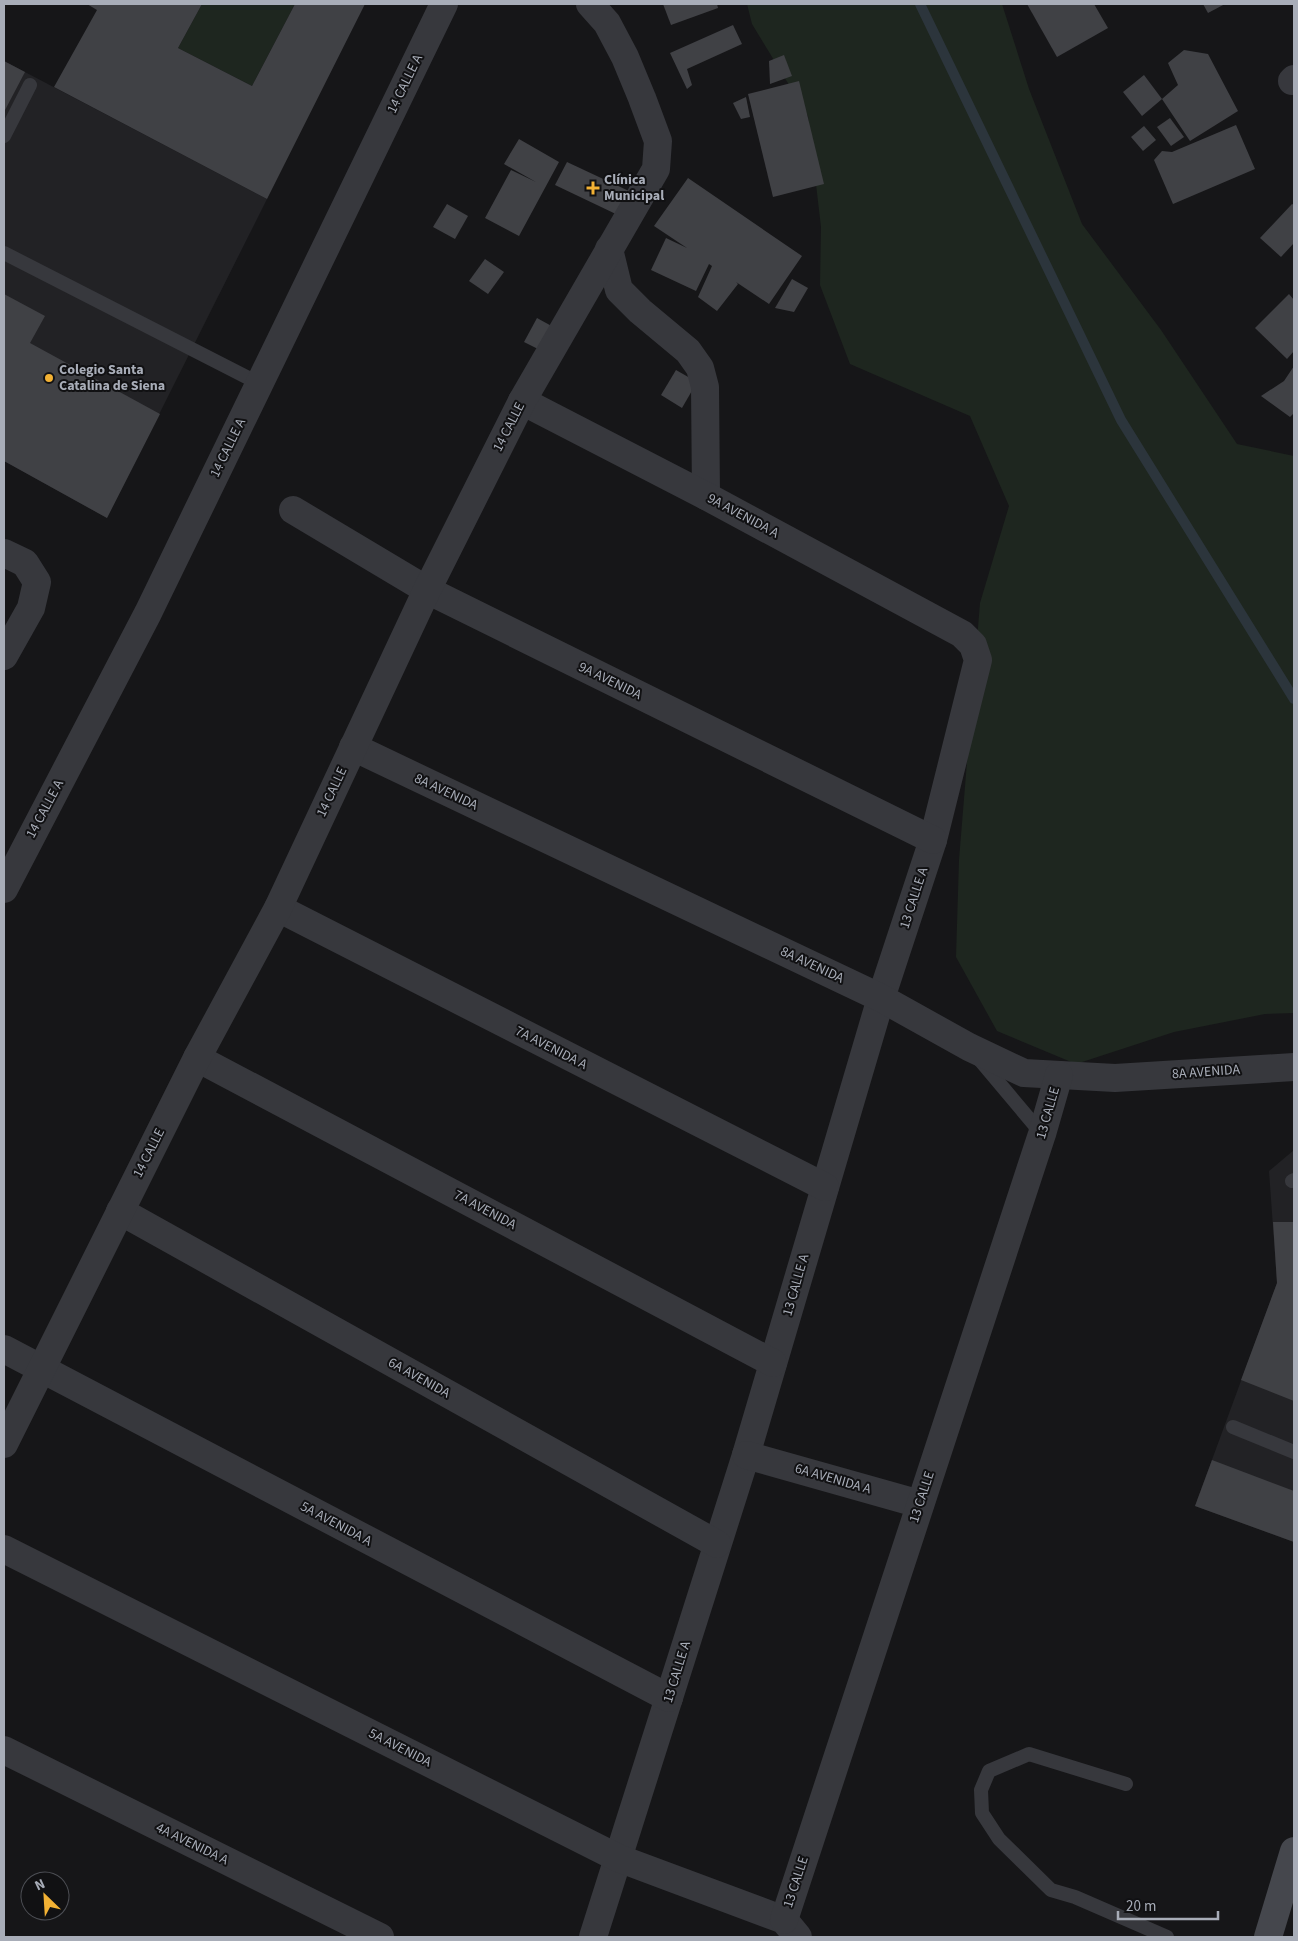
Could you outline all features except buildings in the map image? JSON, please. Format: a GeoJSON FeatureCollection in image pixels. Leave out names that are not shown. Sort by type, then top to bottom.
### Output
{"type":"FeatureCollection","features":[{"type":"Feature","properties":{"kind":"main road"},"geometry":{"type":"LineString","coordinates":[[1268,1937],[1294,1852]]}},
{"type":"Feature","properties":{"kind":"street","name":"14 CALLE A"},"geometry":{"type":"LineString","coordinates":[[4,888],[148,613],[444,4]]}},
{"type":"Feature","properties":{"kind":"street","name":"14 CALLE"},"geometry":{"type":"LineString","coordinates":[[4,1444],[197,1058],[278,908],[427,590],[522,401],[656,169],[658,141],[625,57],[607,23],[590,4]]}},
{"type":"Feature","properties":{"kind":"street"},"geometry":{"type":"LineString","coordinates":[[609,249],[619,290],[640,311],[688,351],[700,368],[705,387],[706,496]]}},
{"type":"Feature","properties":{"kind":"street","name":"9A AVENIDA A"},"geometry":{"type":"LineString","coordinates":[[522,401],[706,496],[962,634]]}},
{"type":"Feature","properties":{"kind":"street","name":"9A AVENIDA"},"geometry":{"type":"LineString","coordinates":[[293,510],[427,590],[933,840]]}},
{"type":"Feature","properties":{"kind":"street"},"geometry":{"type":"LineString","coordinates":[[4,553],[24,563],[37,582],[31,608],[4,656]]}},
{"type":"Feature","properties":{"kind":"street","name":"13 CALLE A"},"geometry":{"type":"LineString","coordinates":[[593,1937],[746,1455],[881,998],[933,840],[978,660],[973,645],[962,634]]}},
{"type":"Feature","properties":{"kind":"street","name":"8A AVENIDA"},"geometry":{"type":"LineString","coordinates":[[353,747],[881,998],[969,1047],[1024,1073],[1115,1078],[1294,1067]]}},
{"type":"Feature","properties":{"kind":"street","name":"7A AVENIDA A"},"geometry":{"type":"LineString","coordinates":[[278,908],[825,1187]]}},
{"type":"Feature","properties":{"kind":"street","name":"7A AVENIDA"},"geometry":{"type":"LineString","coordinates":[[197,1058],[773,1363]]}},
{"type":"Feature","properties":{"kind":"street","name":"13 CALLE"},"geometry":{"type":"LineString","coordinates":[[791,1928],[920,1504],[1042,1134],[1059,1075]]}},
{"type":"Feature","properties":{"kind":"street","name":"6A AVENIDA"},"geometry":{"type":"LineString","coordinates":[[120,1211],[717,1544]]}},
{"type":"Feature","properties":{"kind":"street","name":"5A AVENIDA A"},"geometry":{"type":"LineString","coordinates":[[4,1349],[669,1698]]}},
{"type":"Feature","properties":{"kind":"street","name":"6A AVENIDA A"},"geometry":{"type":"LineString","coordinates":[[746,1455],[920,1504]]}},
{"type":"Feature","properties":{"kind":"street","name":"5A AVENIDA"},"geometry":{"type":"LineString","coordinates":[[4,1549],[618,1858],[791,1928]]}},
{"type":"Feature","properties":{"kind":"street","name":"4A AVENIDA A"},"geometry":{"type":"LineString","coordinates":[[4,1750],[380,1937]]}},
{"type":"Feature","properties":{"kind":"lane"},"geometry":{"type":"LineString","coordinates":[[4,136],[30,85]]}},
{"type":"Feature","properties":{"kind":"lane"},"geometry":{"type":"LineString","coordinates":[[4,253],[260,384]]}},
{"type":"Feature","properties":{"kind":"lane"},"geometry":{"type":"LineString","coordinates":[[969,1047],[1042,1134]]}},
{"type":"Feature","properties":{"kind":"lane"},"geometry":{"type":"LineString","coordinates":[[1233,1427],[1294,1452]]}},
{"type":"Feature","properties":{"kind":"lane"},"geometry":{"type":"LineString","coordinates":[[1126,1784],[1029,1754],[989,1771],[981,1790],[982,1813],[999,1839],[1050,1890],[1076,1897],[1167,1937]]}},
{"type":"Feature","properties":{"kind":"shaded area"},"geometry":{"type":"Polygon","coordinates":[[[202,4],[295,4],[252,86],[178,48],[202,4]]]}},
{"type":"Feature","properties":{"kind":"shaded area"},"geometry":{"type":"Polygon","coordinates":[[[747,4],[1002,4],[1029,89],[1082,224],[1161,330],[1237,444],[1294,456],[1294,1013],[1265,1014],[1174,1032],[1076,1064],[997,1031],[956,957],[959,860],[980,603],[1009,506],[970,416],[850,364],[820,285],[821,227],[808,116],[752,24],[747,4]]]}},
{"type":"Feature","properties":{"kind":"shaded area"},"geometry":{"type":"Polygon","coordinates":[[[4,61],[267,199],[107,518],[4,461],[4,61]]]}},
{"type":"Feature","properties":{"kind":"shaded area"},"geometry":{"type":"Polygon","coordinates":[[[1294,1150],[1294,1542],[1195,1506],[1277,1283],[1269,1171],[1294,1150]]]}},
{"type":"Feature","properties":{"kind":"waterway"},"geometry":{"type":"LineString","coordinates":[[920,4],[1121,420],[1294,699]]}},
{"type":"Feature","properties":{"kind":"place","name":"Clínica Municipal"},"geometry":{"type":"Point","coordinates":[593,188]}},
{"type":"Feature","properties":{"kind":"place","name":"Colegio Santa Catalina de Siena"},"geometry":{"type":"Point","coordinates":[49,378]}}]}
